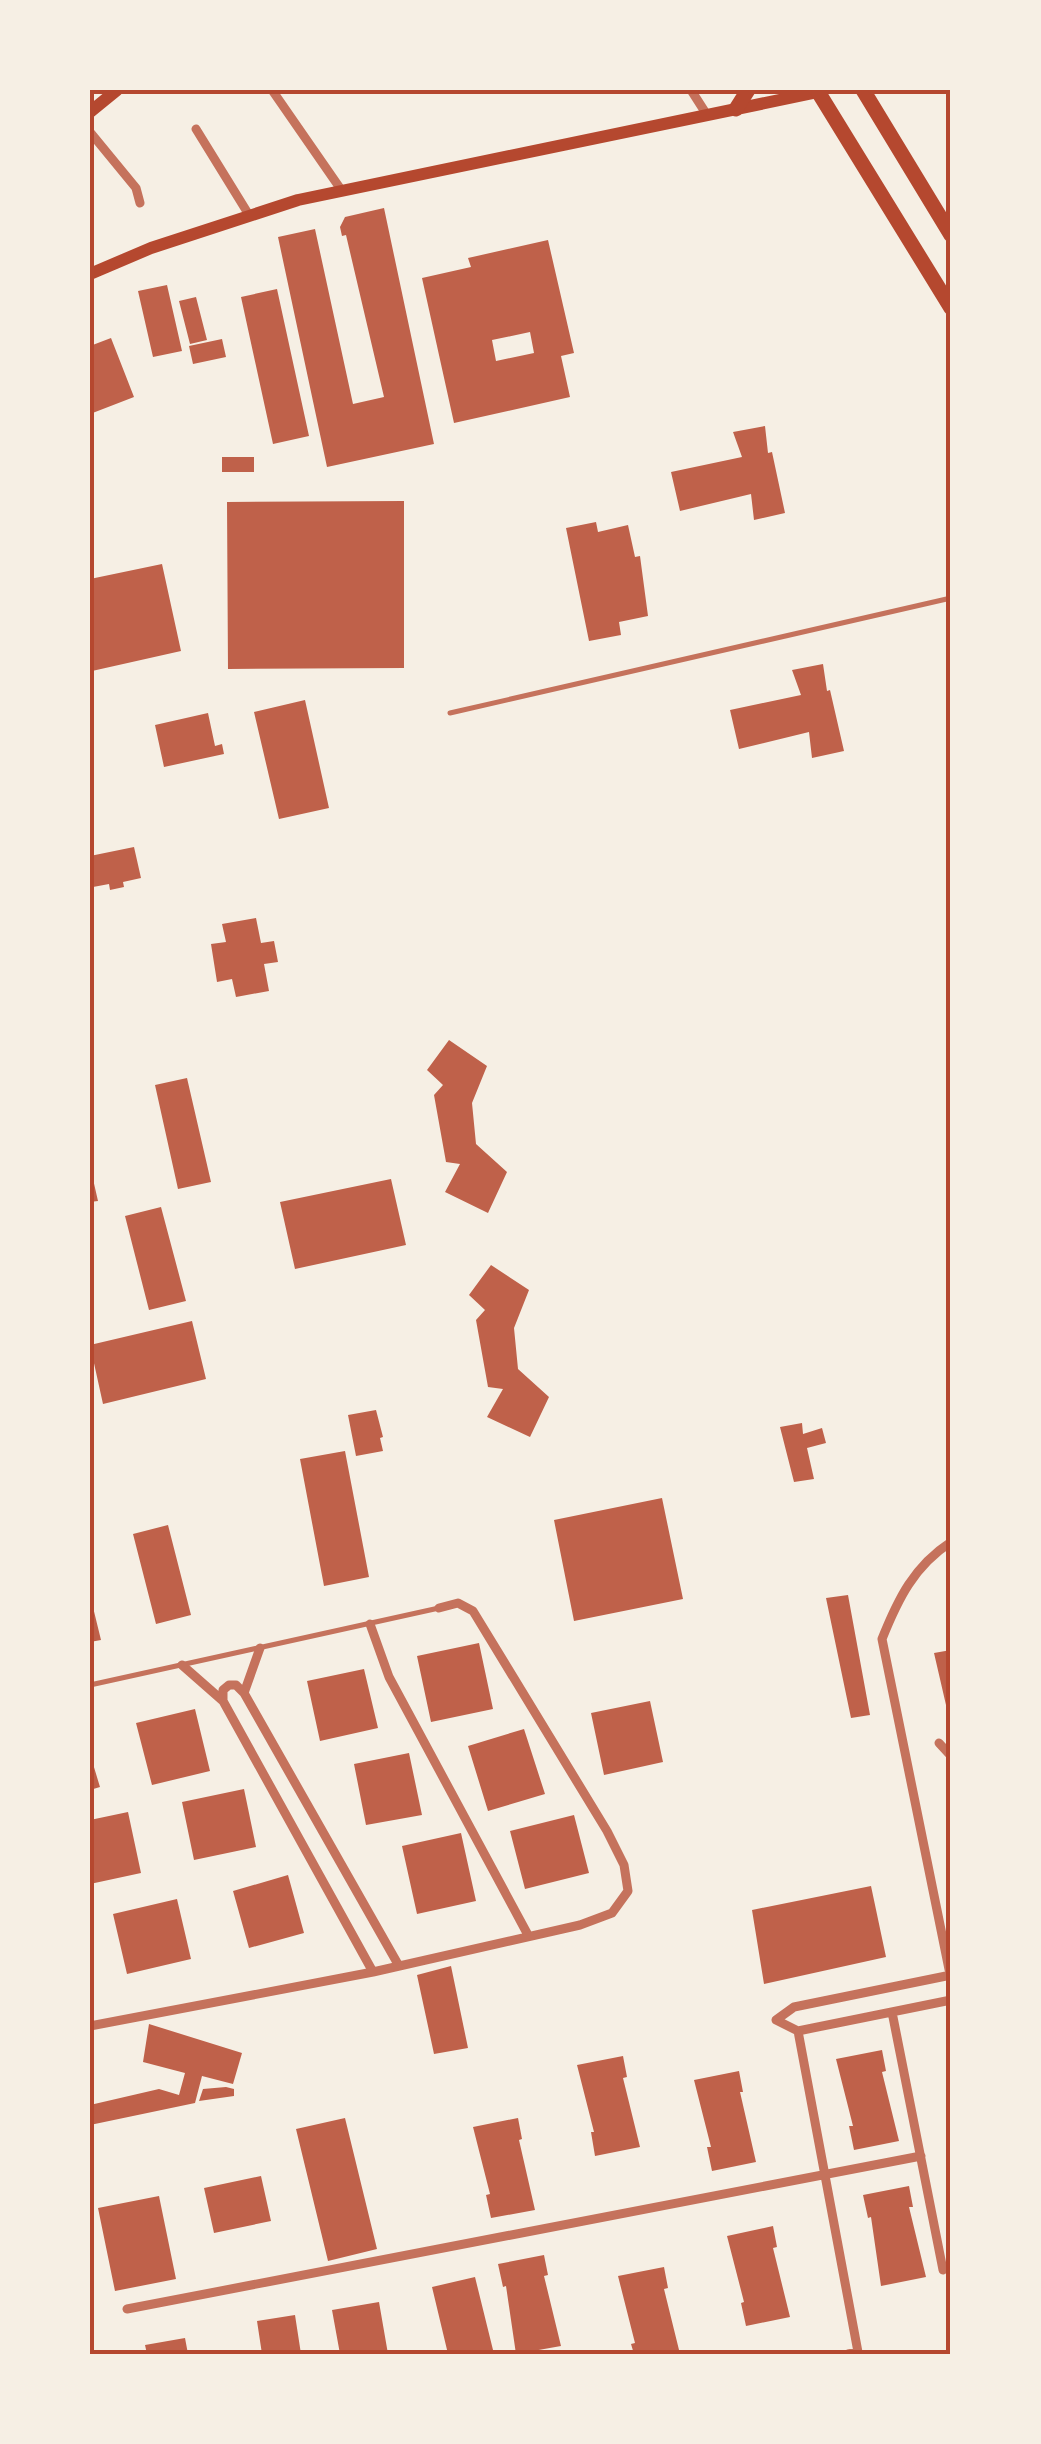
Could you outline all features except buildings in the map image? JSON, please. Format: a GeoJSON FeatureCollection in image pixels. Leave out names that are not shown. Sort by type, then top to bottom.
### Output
{"type":"FeatureCollection","features":[{"type":"Feature","properties":{"kind":"main road"},"geometry":{"type":"LineString","coordinates":[[90,112],[117,90]]}},
{"type":"Feature","properties":{"kind":"main road"},"geometry":{"type":"LineString","coordinates":[[736,109],[748,90]]}},
{"type":"Feature","properties":{"kind":"main road"},"geometry":{"type":"LineString","coordinates":[[863,90],[951,234]]}},
{"type":"Feature","properties":{"kind":"main road"},"geometry":{"type":"LineString","coordinates":[[90,274],[151,248],[298,200],[820,91],[951,308]]}},
{"type":"Feature","properties":{"kind":"street"},"geometry":{"type":"LineString","coordinates":[[272,90],[342,191]]}},
{"type":"Feature","properties":{"kind":"street"},"geometry":{"type":"LineString","coordinates":[[691,90],[706,115]]}},
{"type":"Feature","properties":{"kind":"street"},"geometry":{"type":"LineString","coordinates":[[196,129],[249,216]]}},
{"type":"Feature","properties":{"kind":"street"},"geometry":{"type":"LineString","coordinates":[[90,132],[136,188],[140,203]]}},
{"type":"Feature","properties":{"kind":"street"},"geometry":{"type":"LineString","coordinates":[[951,1542],[915,1573],[898,1600],[882,1639],[951,1976],[794,2008],[776,2020],[798,2031],[951,2000]]}},
{"type":"Feature","properties":{"kind":"street"},"geometry":{"type":"LineString","coordinates":[[90,2026],[373,1972],[580,1925],[612,1913],[628,1892],[624,1865],[473,1611],[458,1603],[439,1608]]}},
{"type":"Feature","properties":{"kind":"street"},"geometry":{"type":"LineString","coordinates":[[370,1624],[389,1677],[528,1935]]}},
{"type":"Feature","properties":{"kind":"street"},"geometry":{"type":"LineString","coordinates":[[244,1693],[260,1648]]}},
{"type":"Feature","properties":{"kind":"street"},"geometry":{"type":"LineString","coordinates":[[182,1665],[223,1700],[373,1972]]}},
{"type":"Feature","properties":{"kind":"street"},"geometry":{"type":"LineString","coordinates":[[223,1700],[229,1685],[236,1685],[244,1693],[399,1966]]}},
{"type":"Feature","properties":{"kind":"street"},"geometry":{"type":"LineString","coordinates":[[939,1744],[951,1756]]}},
{"type":"Feature","properties":{"kind":"street"},"geometry":{"type":"LineString","coordinates":[[892,2012],[943,2270]]}},
{"type":"Feature","properties":{"kind":"street"},"geometry":{"type":"LineString","coordinates":[[798,2031],[855,2353]]}},
{"type":"Feature","properties":{"kind":"street"},"geometry":{"type":"LineString","coordinates":[[128,2309],[920,2156]]}},
{"type":"Feature","properties":{"kind":"lane"},"geometry":{"type":"LineString","coordinates":[[450,713],[951,598]]}},
{"type":"Feature","properties":{"kind":"lane"},"geometry":{"type":"LineString","coordinates":[[90,1684],[439,1608]]}}]}
